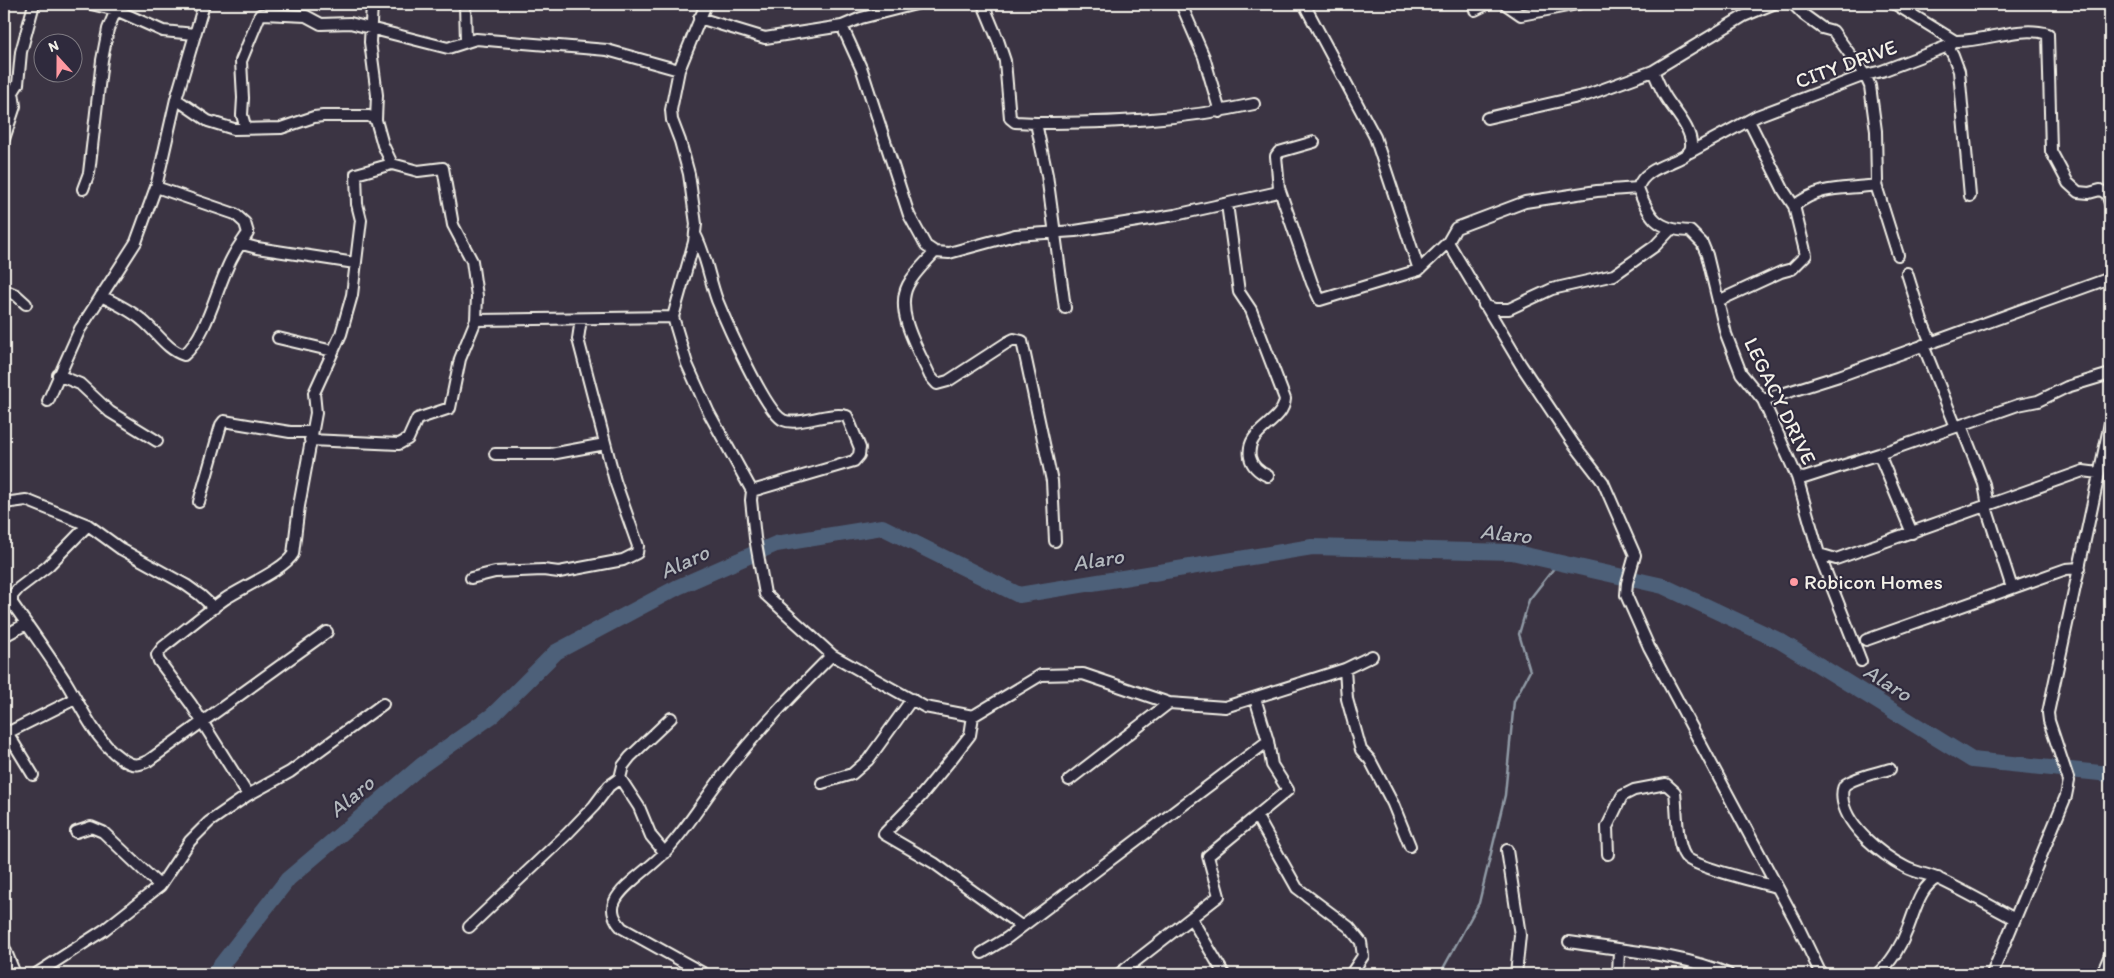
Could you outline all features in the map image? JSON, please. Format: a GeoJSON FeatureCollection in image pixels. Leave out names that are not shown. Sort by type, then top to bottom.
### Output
{"type":"FeatureCollection","features":[{"type":"Feature","properties":{"kind":"street"},"geometry":{"type":"LineString","coordinates":[[91,4],[116,10],[163,32],[195,34]]}},
{"type":"Feature","properties":{"kind":"street"},"geometry":{"type":"LineString","coordinates":[[48,401],[80,329],[136,242],[156,187],[176,99],[204,4]]}},
{"type":"Feature","properties":{"kind":"street"},"geometry":{"type":"LineString","coordinates":[[372,4],[370,50],[377,95],[374,115],[383,145],[392,164]]}},
{"type":"Feature","properties":{"kind":"street"},"geometry":{"type":"LineString","coordinates":[[465,4],[466,41]]}},
{"type":"Feature","properties":{"kind":"street"},"geometry":{"type":"LineString","coordinates":[[706,4],[678,70],[671,110],[672,120],[689,174],[695,234],[673,317],[687,364],[709,413],[752,491],[751,500],[765,594],[832,655],[925,707],[973,716],[1041,675],[1083,674],[1170,703],[1225,706],[1345,669],[1372,656]]}},
{"type":"Feature","properties":{"kind":"street"},"geometry":{"type":"LineString","coordinates":[[699,18],[765,38],[842,26],[862,18],[916,4]]}},
{"type":"Feature","properties":{"kind":"street"},"geometry":{"type":"LineString","coordinates":[[983,4],[1004,56],[1010,118],[1015,122],[1093,123],[1220,112],[1254,104]]}},
{"type":"Feature","properties":{"kind":"street"},"geometry":{"type":"LineString","coordinates":[[1181,4],[1204,57],[1220,112]]}},
{"type":"Feature","properties":{"kind":"street"},"geometry":{"type":"LineString","coordinates":[[1304,4],[1375,137],[1419,270]]}},
{"type":"Feature","properties":{"kind":"street"},"geometry":{"type":"LineString","coordinates":[[1475,10],[1487,4]]}},
{"type":"Feature","properties":{"kind":"street"},"geometry":{"type":"LineString","coordinates":[[1505,4],[1521,15],[1578,4]]}},
{"type":"Feature","properties":{"kind":"street"},"geometry":{"type":"LineString","coordinates":[[1487,118],[1587,95],[1653,71],[1744,16],[1773,4]]}},
{"type":"Feature","properties":{"kind":"street"},"geometry":{"type":"LineString","coordinates":[[1793,4],[1822,28],[1833,31],[1865,75],[1870,86],[1876,131],[1876,184],[1898,255]]}},
{"type":"Feature","properties":{"kind":"street"},"geometry":{"type":"LineString","coordinates":[[1895,4],[1951,44],[1958,71],[1970,196]]}},
{"type":"Feature","properties":{"kind":"street"},"geometry":{"type":"LineString","coordinates":[[4,139],[15,106],[9,93],[18,84],[21,52],[30,5]]}},
{"type":"Feature","properties":{"kind":"street"},"geometry":{"type":"LineString","coordinates":[[83,189],[89,174],[102,60],[108,29],[116,10]]}},
{"type":"Feature","properties":{"kind":"street"},"geometry":{"type":"LineString","coordinates":[[246,129],[242,115],[241,61],[260,15],[263,14],[294,14],[311,17],[321,24],[350,23],[448,48],[476,39],[607,50],[678,70]]}},
{"type":"Feature","properties":{"kind":"street"},"geometry":{"type":"LineString","coordinates":[[842,26],[862,70],[909,215],[920,238],[926,246],[935,252],[961,251],[1015,235],[1075,231],[1166,216],[1227,204],[1274,192],[1279,188]]}},
{"type":"Feature","properties":{"kind":"street","name":"CITY DRIVE"},"geometry":{"type":"LineString","coordinates":[[1638,188],[1639,182],[1650,172],[1684,157],[1749,121],[1865,75],[1882,71],[1951,44],[2026,31],[2039,31],[2048,34],[2051,151],[2068,183],[2078,192],[2100,190],[2108,195]]}},
{"type":"Feature","properties":{"kind":"street"},"geometry":{"type":"LineString","coordinates":[[1653,71],[1662,92],[1682,121],[1689,136],[1690,152]]}},
{"type":"Feature","properties":{"kind":"street"},"geometry":{"type":"LineString","coordinates":[[176,99],[208,121],[234,129],[281,128],[314,117],[374,115]]}},
{"type":"Feature","properties":{"kind":"street"},"geometry":{"type":"LineString","coordinates":[[1718,301],[1781,272],[1792,269],[1806,255],[1794,206],[1770,165],[1749,121]]}},
{"type":"Feature","properties":{"kind":"street"},"geometry":{"type":"LineString","coordinates":[[1036,123],[1046,174],[1065,308]]}},
{"type":"Feature","properties":{"kind":"street"},"geometry":{"type":"LineString","coordinates":[[1314,142],[1276,154],[1279,188],[1312,284],[1320,300],[1419,270],[1448,242],[1456,228],[1525,202],[1597,191],[1638,188]]}},
{"type":"Feature","properties":{"kind":"street"},"geometry":{"type":"LineString","coordinates":[[199,502],[221,425],[224,421],[310,436],[399,444],[408,439],[417,419],[450,408],[460,359],[476,320],[477,296],[472,261],[453,225],[443,168],[418,170],[392,164],[356,174],[357,204],[361,220],[352,295],[341,334],[314,393],[316,413],[310,436],[298,506],[294,548],[291,559],[214,608],[163,648],[157,655],[158,661],[190,704],[248,795]]}},
{"type":"Feature","properties":{"kind":"street"},"geometry":{"type":"LineString","coordinates":[[1794,206],[1821,191],[1835,187],[1854,188],[1876,184]]}},
{"type":"Feature","properties":{"kind":"street"},"geometry":{"type":"LineString","coordinates":[[101,296],[144,322],[150,330],[178,353],[184,355],[189,351],[201,331],[233,256],[248,233],[246,223],[235,214],[156,187]]}},
{"type":"Feature","properties":{"kind":"street","name":"LEGACY DRIVE"},"geometry":{"type":"LineString","coordinates":[[1638,188],[1646,209],[1653,219],[1672,229],[1690,231],[1702,243],[1707,255],[1726,334],[1742,373],[1763,400],[1796,477],[1819,554],[1861,661]]}},
{"type":"Feature","properties":{"kind":"street"},"geometry":{"type":"LineString","coordinates":[[1227,204],[1239,292],[1251,310],[1285,399],[1282,410],[1254,438],[1249,446],[1252,463],[1260,473],[1268,476]]}},
{"type":"Feature","properties":{"kind":"street"},"geometry":{"type":"LineString","coordinates":[[1484,305],[1494,309],[1509,309],[1552,289],[1614,275],[1655,246],[1672,229]]}},
{"type":"Feature","properties":{"kind":"street"},"geometry":{"type":"LineString","coordinates":[[695,234],[701,245],[717,300],[732,334],[775,414],[788,421],[838,414],[847,416],[860,448],[860,455],[854,461],[752,491]]}},
{"type":"Feature","properties":{"kind":"street"},"geometry":{"type":"LineString","coordinates":[[1448,242],[1484,305],[1568,435],[1602,482],[1635,555],[1627,583],[1626,595],[1649,647],[1796,922],[1821,974]]}},
{"type":"Feature","properties":{"kind":"street"},"geometry":{"type":"LineString","coordinates":[[242,244],[356,263]]}},
{"type":"Feature","properties":{"kind":"street"},"geometry":{"type":"LineString","coordinates":[[935,252],[908,284],[903,305],[904,316],[930,376],[937,384],[948,381],[1008,342],[1014,339],[1022,341],[1052,481],[1056,541]]}},
{"type":"Feature","properties":{"kind":"street"},"geometry":{"type":"LineString","coordinates":[[1907,272],[1927,344],[1984,484],[1987,506],[2012,588]]}},
{"type":"Feature","properties":{"kind":"street"},"geometry":{"type":"LineString","coordinates":[[1763,400],[1839,376],[2110,278]]}},
{"type":"Feature","properties":{"kind":"street"},"geometry":{"type":"LineString","coordinates":[[4,290],[16,295],[26,304]]}},
{"type":"Feature","properties":{"kind":"street"},"geometry":{"type":"LineString","coordinates":[[476,320],[673,317]]}},
{"type":"Feature","properties":{"kind":"street"},"geometry":{"type":"LineString","coordinates":[[472,578],[496,572],[543,570],[559,572],[623,560],[637,553],[638,546],[631,524],[622,506],[578,339],[581,319]]}},
{"type":"Feature","properties":{"kind":"street"},"geometry":{"type":"LineString","coordinates":[[278,338],[333,352]]}},
{"type":"Feature","properties":{"kind":"street"},"geometry":{"type":"LineString","coordinates":[[1796,477],[1804,478],[1879,454],[2018,405],[2047,398],[2067,386],[2110,374]]}},
{"type":"Feature","properties":{"kind":"street"},"geometry":{"type":"LineString","coordinates":[[58,375],[80,384],[110,412],[157,441]]}},
{"type":"Feature","properties":{"kind":"street"},"geometry":{"type":"LineString","coordinates":[[1992,974],[2066,796],[2069,781],[2048,713],[2110,423]]}},
{"type":"Feature","properties":{"kind":"street"},"geometry":{"type":"LineString","coordinates":[[495,454],[551,454],[605,444]]}},
{"type":"Feature","properties":{"kind":"street"},"geometry":{"type":"LineString","coordinates":[[1879,454],[1912,533]]}},
{"type":"Feature","properties":{"kind":"street"},"geometry":{"type":"LineString","coordinates":[[1819,554],[1836,559],[2083,471],[2099,473]]}},
{"type":"Feature","properties":{"kind":"street"},"geometry":{"type":"LineString","coordinates":[[4,503],[26,500],[88,525],[121,549],[186,585],[214,608]]}},
{"type":"Feature","properties":{"kind":"street"},"geometry":{"type":"LineString","coordinates":[[88,525],[48,566],[12,596],[12,603],[102,738],[117,755],[130,763],[138,765],[148,762],[200,722],[326,632]]}},
{"type":"Feature","properties":{"kind":"street"},"geometry":{"type":"LineString","coordinates":[[1866,640],[2066,569],[2080,568]]}},
{"type":"Feature","properties":{"kind":"street"},"geometry":{"type":"LineString","coordinates":[[4,636],[26,624]]}},
{"type":"Feature","properties":{"kind":"street"},"geometry":{"type":"LineString","coordinates":[[705,974],[622,928],[616,922],[614,901],[620,893],[665,853],[724,773],[765,725],[832,655]]}},
{"type":"Feature","properties":{"kind":"street"},"geometry":{"type":"LineString","coordinates":[[1345,669],[1348,699],[1361,750],[1370,760],[1393,804],[1410,846]]}},
{"type":"Feature","properties":{"kind":"street"},"geometry":{"type":"LineString","coordinates":[[1119,974],[1219,896],[1208,856],[1288,790],[1272,765],[1268,741],[1255,698]]}},
{"type":"Feature","properties":{"kind":"street"},"geometry":{"type":"LineString","coordinates":[[33,775],[6,730],[75,699]]}},
{"type":"Feature","properties":{"kind":"street"},"geometry":{"type":"LineString","coordinates":[[822,783],[852,774],[868,760],[912,699]]}},
{"type":"Feature","properties":{"kind":"street"},"geometry":{"type":"LineString","coordinates":[[1069,780],[1170,703]]}},
{"type":"Feature","properties":{"kind":"street"},"geometry":{"type":"LineString","coordinates":[[36,974],[104,930],[160,886],[190,841],[210,822],[248,795],[290,772],[383,704]]}},
{"type":"Feature","properties":{"kind":"street"},"geometry":{"type":"LineString","coordinates":[[973,716],[970,735],[920,796],[884,834],[934,863],[1021,926]]}},
{"type":"Feature","properties":{"kind":"street"},"geometry":{"type":"LineString","coordinates":[[468,927],[533,868],[594,806],[609,786],[620,778],[623,766],[630,757],[671,718]]}},
{"type":"Feature","properties":{"kind":"street"},"geometry":{"type":"LineString","coordinates":[[982,953],[1021,926],[1268,741]]}},
{"type":"Feature","properties":{"kind":"street"},"geometry":{"type":"LineString","coordinates":[[1890,769],[1846,784],[1842,794],[1846,812],[1879,851],[1906,868],[1938,878],[2015,919]]}},
{"type":"Feature","properties":{"kind":"street"},"geometry":{"type":"LineString","coordinates":[[620,778],[639,806],[651,836],[665,853]]}},
{"type":"Feature","properties":{"kind":"street"},"geometry":{"type":"LineString","coordinates":[[1608,854],[1607,827],[1622,796],[1634,790],[1666,784],[1675,792],[1680,843],[1685,857],[1698,864],[1776,887]]}},
{"type":"Feature","properties":{"kind":"street"},"geometry":{"type":"LineString","coordinates":[[1256,817],[1297,888],[1349,927],[1361,942],[1363,956],[1351,974]]}},
{"type":"Feature","properties":{"kind":"street"},"geometry":{"type":"LineString","coordinates":[[76,832],[92,827],[102,832],[160,886]]}},
{"type":"Feature","properties":{"kind":"street"},"geometry":{"type":"LineString","coordinates":[[1507,850],[1520,935],[1516,974]]}},
{"type":"Feature","properties":{"kind":"street"},"geometry":{"type":"LineString","coordinates":[[1878,974],[1885,968],[1908,930],[1920,897],[1930,884],[1938,878]]}},
{"type":"Feature","properties":{"kind":"street"},"geometry":{"type":"LineString","coordinates":[[1191,918],[1224,974]]}},
{"type":"Feature","properties":{"kind":"street"},"geometry":{"type":"LineString","coordinates":[[1569,942],[1675,959],[1728,974]]}},
{"type":"Feature","properties":{"kind":"street"},"geometry":{"type":"LineString","coordinates":[[1618,974],[1620,950]]}},
{"type":"Feature","properties":{"kind":"street"},"geometry":{"type":"LineString","coordinates":[[5,953],[15,974]]}},
{"type":"Feature","properties":{"kind":"street"},"geometry":{"type":"LineString","coordinates":[[2102,974],[2110,955]]}},
{"type":"Feature","properties":{"kind":"waterway","name":"Alaro"},"geometry":{"type":"LineString","coordinates":[[214,974],[288,879],[422,765],[493,715],[556,652],[678,587],[776,544],[882,527],[1019,595],[1312,547],[1512,552],[1663,586],[1780,641],[1972,760],[2110,774]]}},
{"type":"Feature","properties":{"kind":"waterway"},"geometry":{"type":"LineString","coordinates":[[1440,974],[1479,903],[1505,795],[1514,701],[1530,671],[1519,634],[1529,600],[1558,563]]}},
{"type":"Feature","properties":{"kind":"place","name":"Robicon Homes"},"geometry":{"type":"Point","coordinates":[1794,582]}}]}
